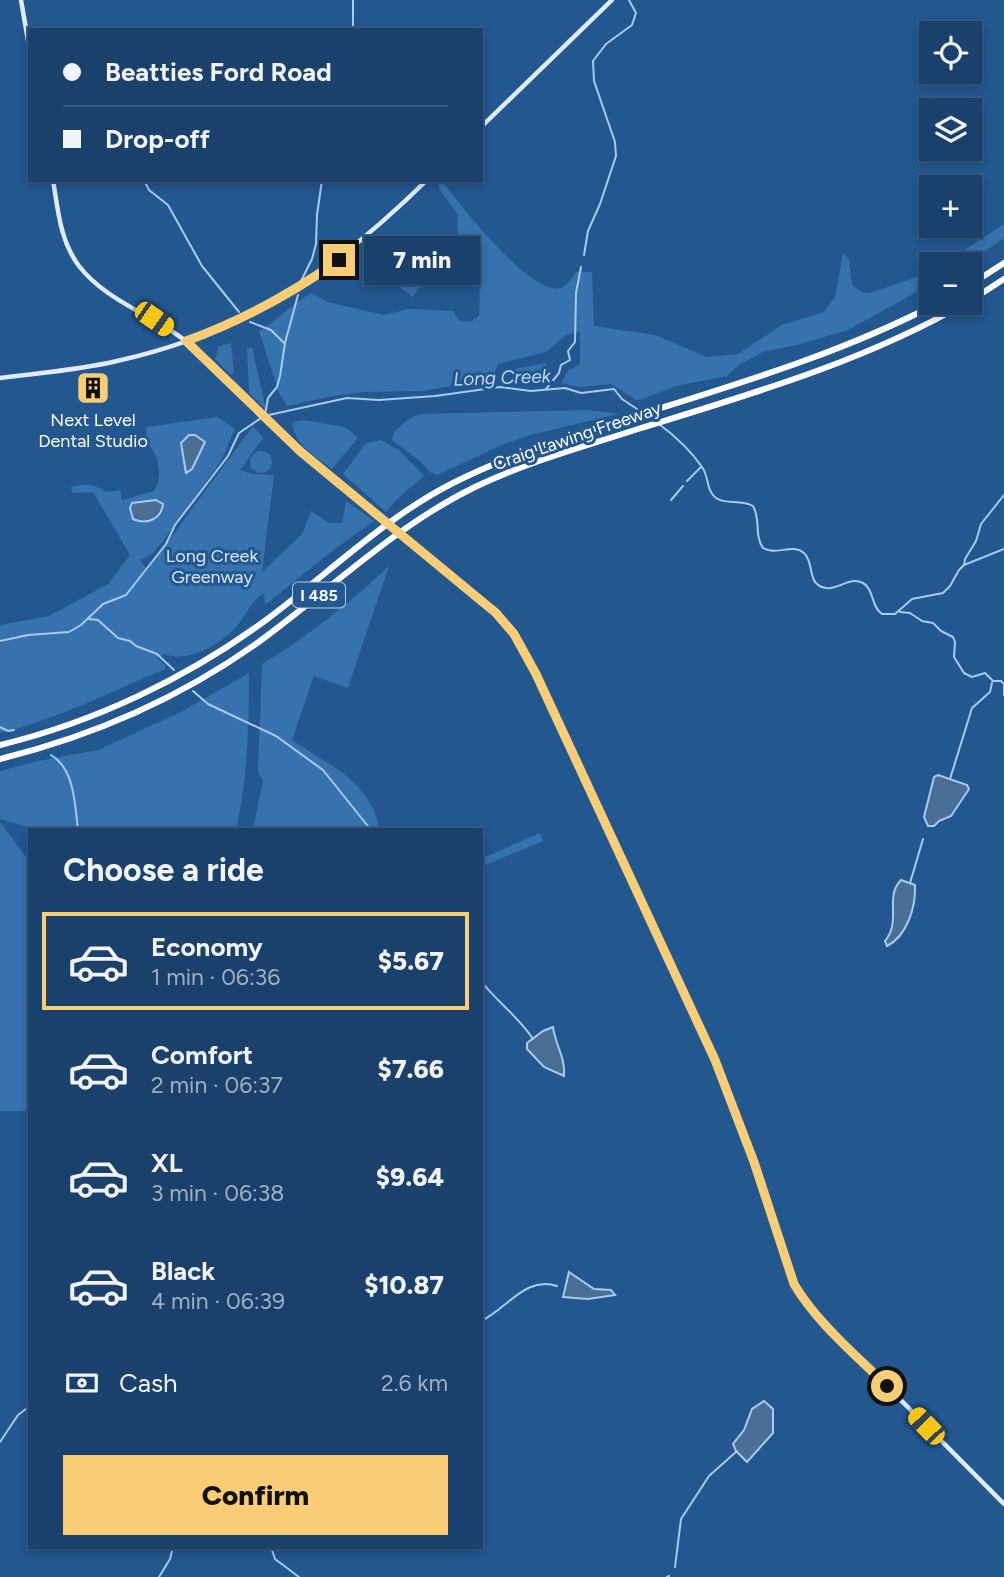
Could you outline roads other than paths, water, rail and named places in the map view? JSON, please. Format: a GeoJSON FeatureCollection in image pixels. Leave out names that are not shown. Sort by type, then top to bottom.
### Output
{"type":"FeatureCollection","features":[{"type":"Feature","properties":{"kind":"highway"},"geometry":{"type":"LineString","coordinates":[[982,277],[1004,263]]}},
{"type":"Feature","properties":{"kind":"highway","name":"Craig Lawing Freeway"},"geometry":{"type":"LineString","coordinates":[[982,293],[1004,282]]}},
{"type":"Feature","properties":{"kind":"highway","name":"Craig Lawing Freeway"},"geometry":{"type":"LineString","coordinates":[[0,745],[110,709],[194,667],[266,620],[390,522],[452,483],[528,450],[810,361],[919,312]]}},
{"type":"Feature","properties":{"kind":"highway","name":"Craig Lawing Freeway"},"geometry":{"type":"LineString","coordinates":[[0,759],[106,725],[205,676],[267,635],[407,527],[472,488],[537,461],[788,383],[843,362],[943,315]]}},
{"type":"Feature","properties":{"kind":"main road"},"geometry":{"type":"LineString","coordinates":[[20,0],[28,42]]}},
{"type":"Feature","properties":{"kind":"main road"},"geometry":{"type":"LineString","coordinates":[[483,126],[612,0]]}},
{"type":"Feature","properties":{"kind":"main road"},"geometry":{"type":"LineString","coordinates":[[52,182],[63,235],[82,270],[101,288],[186,341],[272,426],[351,495],[496,613],[522,646],[715,1060],[754,1162],[788,1268],[799,1292],[854,1353],[1004,1504]]}},
{"type":"Feature","properties":{"kind":"main road"},"geometry":{"type":"LineString","coordinates":[[0,378],[110,363],[186,341],[258,311],[317,276],[365,239],[425,182]]}},
{"type":"Feature","properties":{"kind":"waterway"},"geometry":{"type":"LineString","coordinates":[[353,0],[353,28]]}},
{"type":"Feature","properties":{"kind":"waterway"},"geometry":{"type":"LineString","coordinates":[[584,255],[588,231],[616,156],[615,142],[594,81],[593,61],[606,44],[632,25],[636,13],[629,0]]}},
{"type":"Feature","properties":{"kind":"waterway"},"geometry":{"type":"LineString","coordinates":[[145,182],[149,190],[168,205],[202,266],[239,312]]}},
{"type":"Feature","properties":{"kind":"waterway"},"geometry":{"type":"LineString","coordinates":[[301,281],[316,244],[322,182]]}},
{"type":"Feature","properties":{"kind":"waterway"},"geometry":{"type":"LineString","coordinates":[[546,389],[559,373],[561,365],[570,360],[568,351],[575,342],[576,293],[581,267]]}},
{"type":"Feature","properties":{"kind":"waterway"},"geometry":{"type":"LineString","coordinates":[[265,415],[268,398],[277,387],[298,295]]}},
{"type":"Feature","properties":{"kind":"waterway"},"geometry":{"type":"LineString","coordinates":[[250,322],[271,330],[284,343]]}},
{"type":"Feature","properties":{"kind":"waterway","name":"Long Creek"},"geometry":{"type":"LineString","coordinates":[[0,641],[28,635],[69,632],[81,625],[103,604],[126,595],[228,456],[239,433],[264,416],[347,398],[379,400],[435,396],[500,387],[531,391],[565,388],[581,393],[614,389],[622,399],[640,411]]}},
{"type":"Feature","properties":{"kind":"waterway","name":"Long Creek"},"geometry":{"type":"LineString","coordinates":[[659,424],[698,461],[716,498],[753,506],[763,548],[773,551],[794,549],[804,553],[813,578],[820,586],[831,588],[853,581],[863,583],[882,614],[895,614],[912,599],[943,593],[964,565],[1004,549]]}},
{"type":"Feature","properties":{"kind":"waterway"},"geometry":{"type":"LineString","coordinates":[[687,481],[701,467]]}},
{"type":"Feature","properties":{"kind":"waterway"},"geometry":{"type":"LineString","coordinates":[[671,500],[683,486]]}},
{"type":"Feature","properties":{"kind":"waterway"},"geometry":{"type":"LineString","coordinates":[[964,565],[981,524],[1004,495]]}},
{"type":"Feature","properties":{"kind":"waterway"},"geometry":{"type":"LineString","coordinates":[[900,612],[910,613],[922,621],[933,623],[953,637],[954,657],[964,673],[972,677],[985,673],[993,681],[1001,681],[1004,684]]}},
{"type":"Feature","properties":{"kind":"waterway"},"geometry":{"type":"LineString","coordinates":[[89,619],[98,620],[118,638],[157,654],[174,670]]}},
{"type":"Feature","properties":{"kind":"waterway"},"geometry":{"type":"LineString","coordinates":[[950,779],[972,708],[990,692],[992,683]]}},
{"type":"Feature","properties":{"kind":"waterway"},"geometry":{"type":"LineString","coordinates":[[1004,686],[1004,695]]}},
{"type":"Feature","properties":{"kind":"waterway"},"geometry":{"type":"LineString","coordinates":[[193,691],[208,704],[276,736],[323,770],[369,828]]}},
{"type":"Feature","properties":{"kind":"waterway"},"geometry":{"type":"LineString","coordinates":[[0,727],[8,731],[14,730]]}},
{"type":"Feature","properties":{"kind":"waterway"},"geometry":{"type":"LineString","coordinates":[[51,755],[59,761],[69,779],[78,828]]}},
{"type":"Feature","properties":{"kind":"waterway"},"geometry":{"type":"LineString","coordinates":[[910,883],[923,839]]}},
{"type":"Feature","properties":{"kind":"waterway"},"geometry":{"type":"LineString","coordinates":[[483,983],[533,1039]]}},
{"type":"Feature","properties":{"kind":"waterway"},"geometry":{"type":"LineString","coordinates":[[483,1320],[526,1289],[546,1284],[557,1286]]}},
{"type":"Feature","properties":{"kind":"waterway"},"geometry":{"type":"LineString","coordinates":[[0,1442],[18,1415],[28,1408]]}},
{"type":"Feature","properties":{"kind":"waterway"},"geometry":{"type":"LineString","coordinates":[[675,1567],[681,1519],[709,1476],[737,1451]]}},
{"type":"Feature","properties":{"kind":"waterway"},"geometry":{"type":"LineString","coordinates":[[159,1577],[172,1549]]}},
{"type":"Feature","properties":{"kind":"waterway"},"geometry":{"type":"LineString","coordinates":[[272,1549],[275,1559],[299,1577]]}},
{"type":"Feature","properties":{"kind":"place","name":"Next Level Dental Studio"},"geometry":{"type":"Point","coordinates":[93,388]}},
{"type":"Feature","properties":{"kind":"park label","name":"Long Creek Greenway"},"geometry":{"type":"Point","coordinates":[212,566]}}]}
